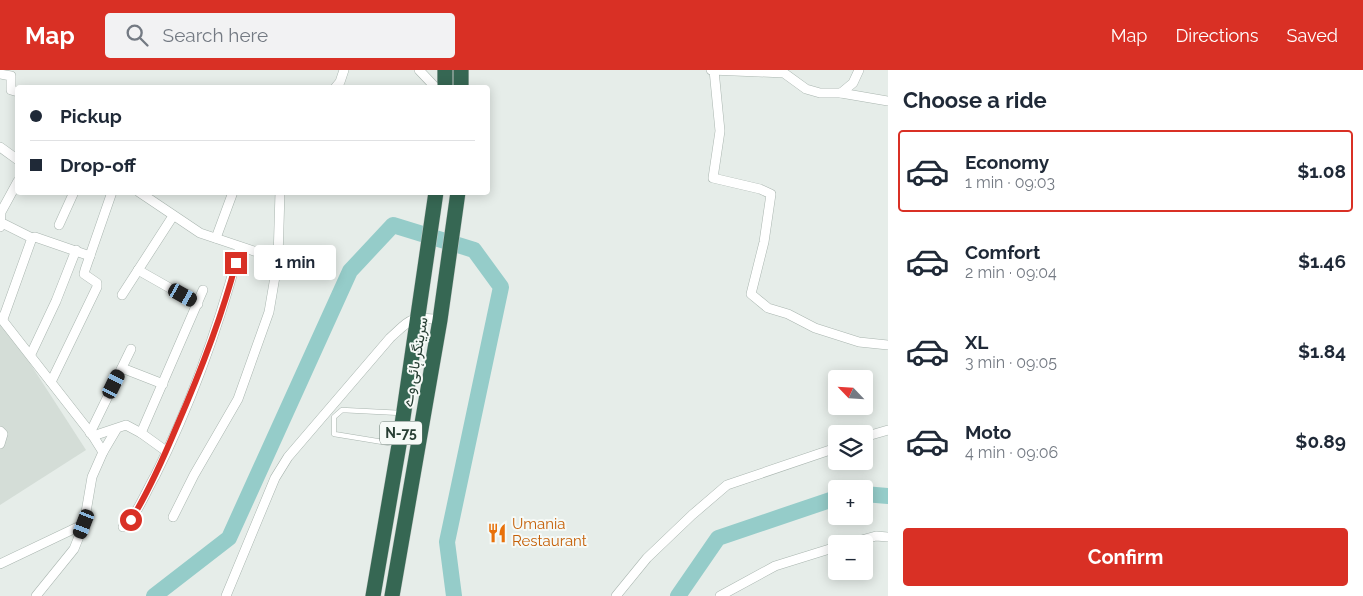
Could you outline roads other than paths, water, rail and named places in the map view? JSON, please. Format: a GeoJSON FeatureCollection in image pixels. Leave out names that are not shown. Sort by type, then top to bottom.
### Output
{"type":"FeatureCollection","features":[{"type":"Feature","properties":{"kind":"highway"},"geometry":{"type":"LineString","coordinates":[[445,70],[445,85]]}},
{"type":"Feature","properties":{"kind":"highway"},"geometry":{"type":"LineString","coordinates":[[461,70],[461,85]]}},
{"type":"Feature","properties":{"kind":"highway","name":"سرینگر ہائی وے"},"geometry":{"type":"LineString","coordinates":[[392,596],[440,320],[458,195]]}},
{"type":"Feature","properties":{"kind":"highway","name":"سرینگر ہائی وے"},"geometry":{"type":"LineString","coordinates":[[373,596],[399,445],[436,198]]}},
{"type":"Feature","properties":{"kind":"street"},"geometry":{"type":"LineString","coordinates":[[337,85],[344,70]]}},
{"type":"Feature","properties":{"kind":"street"},"geometry":{"type":"LineString","coordinates":[[420,70],[433,85]]}},
{"type":"Feature","properties":{"kind":"street"},"geometry":{"type":"LineString","coordinates":[[841,93],[853,83],[859,70]]}},
{"type":"Feature","properties":{"kind":"street"},"geometry":{"type":"LineString","coordinates":[[888,101],[841,93],[820,93],[806,89],[784,73],[713,71],[720,131],[713,178],[760,189],[772,194],[764,242],[751,294],[768,308],[788,314],[815,328],[859,342],[888,345]]}},
{"type":"Feature","properties":{"kind":"street"},"geometry":{"type":"LineString","coordinates":[[0,74],[11,76],[11,90],[15,91]]}},
{"type":"Feature","properties":{"kind":"street"},"geometry":{"type":"LineString","coordinates":[[0,147],[15,158]]}},
{"type":"Feature","properties":{"kind":"street"},"geometry":{"type":"LineString","coordinates":[[15,186],[1,212],[1,225],[32,238],[76,250],[90,256]]}},
{"type":"Feature","properties":{"kind":"street"},"geometry":{"type":"LineString","coordinates":[[58,225],[73,195]]}},
{"type":"Feature","properties":{"kind":"street"},"geometry":{"type":"LineString","coordinates":[[51,382],[97,287],[97,283],[84,274],[111,195]]}},
{"type":"Feature","properties":{"kind":"street"},"geometry":{"type":"LineString","coordinates":[[143,195],[194,230],[278,259]]}},
{"type":"Feature","properties":{"kind":"street"},"geometry":{"type":"LineString","coordinates":[[216,238],[232,195]]}},
{"type":"Feature","properties":{"kind":"street"},"geometry":{"type":"LineString","coordinates":[[173,517],[194,475],[238,398],[269,312],[278,259],[280,195]]}},
{"type":"Feature","properties":{"kind":"street"},"geometry":{"type":"LineString","coordinates":[[122,295],[173,216]]}},
{"type":"Feature","properties":{"kind":"street"},"geometry":{"type":"LineString","coordinates":[[32,238],[1,318],[92,434],[103,452]]}},
{"type":"Feature","properties":{"kind":"street"},"geometry":{"type":"LineString","coordinates":[[123,527],[135,514],[166,451],[206,358],[223,311],[240,247]]}},
{"type":"Feature","properties":{"kind":"street"},"geometry":{"type":"LineString","coordinates":[[31,354],[56,301],[76,250]]}},
{"type":"Feature","properties":{"kind":"street"},"geometry":{"type":"LineString","coordinates":[[138,270],[198,304]]}},
{"type":"Feature","properties":{"kind":"street"},"geometry":{"type":"LineString","coordinates":[[141,433],[203,290]]}},
{"type":"Feature","properties":{"kind":"street"},"geometry":{"type":"LineString","coordinates":[[226,596],[266,497],[288,457],[390,338],[408,322],[419,316],[440,320]]}},
{"type":"Feature","properties":{"kind":"street"},"geometry":{"type":"LineString","coordinates":[[92,434],[131,349]]}},
{"type":"Feature","properties":{"kind":"street"},"geometry":{"type":"LineString","coordinates":[[122,368],[163,384]]}},
{"type":"Feature","properties":{"kind":"street"},"geometry":{"type":"LineString","coordinates":[[36,596],[74,549],[84,524],[92,476],[116,430],[122,425],[126,425],[166,451]]}},
{"type":"Feature","properties":{"kind":"street"},"geometry":{"type":"LineString","coordinates":[[92,434],[116,430]]}},
{"type":"Feature","properties":{"kind":"street"},"geometry":{"type":"LineString","coordinates":[[873,434],[888,430]]}},
{"type":"Feature","properties":{"kind":"street"},"geometry":{"type":"LineString","coordinates":[[0,431],[3,434],[0,444]]}},
{"type":"Feature","properties":{"kind":"street"},"geometry":{"type":"LineString","coordinates":[[616,596],[647,558],[727,485],[828,451]]}},
{"type":"Feature","properties":{"kind":"street"},"geometry":{"type":"LineString","coordinates":[[0,564],[84,524]]}},
{"type":"Feature","properties":{"kind":"street"},"geometry":{"type":"LineString","coordinates":[[873,537],[888,537]]}},
{"type":"Feature","properties":{"kind":"street"},"geometry":{"type":"LineString","coordinates":[[720,596],[775,566],[828,549]]}},
{"type":"Feature","properties":{"kind":"lane"},"geometry":{"type":"LineString","coordinates":[[399,445],[339,436],[334,434],[334,422],[336,413],[342,410],[404,413]]}},
{"type":"Feature","properties":{"kind":"waterway"},"geometry":{"type":"LineString","coordinates":[[154,596],[229,538],[350,271],[393,225],[474,250],[501,287],[447,542],[454,596]]}},
{"type":"Feature","properties":{"kind":"waterway"},"geometry":{"type":"LineString","coordinates":[[873,495],[888,496]]}},
{"type":"Feature","properties":{"kind":"waterway"},"geometry":{"type":"LineString","coordinates":[[678,596],[718,538],[828,501]]}},
{"type":"Feature","properties":{"kind":"place","name":"Umania Restaurant"},"geometry":{"type":"Point","coordinates":[497,533]}}]}
